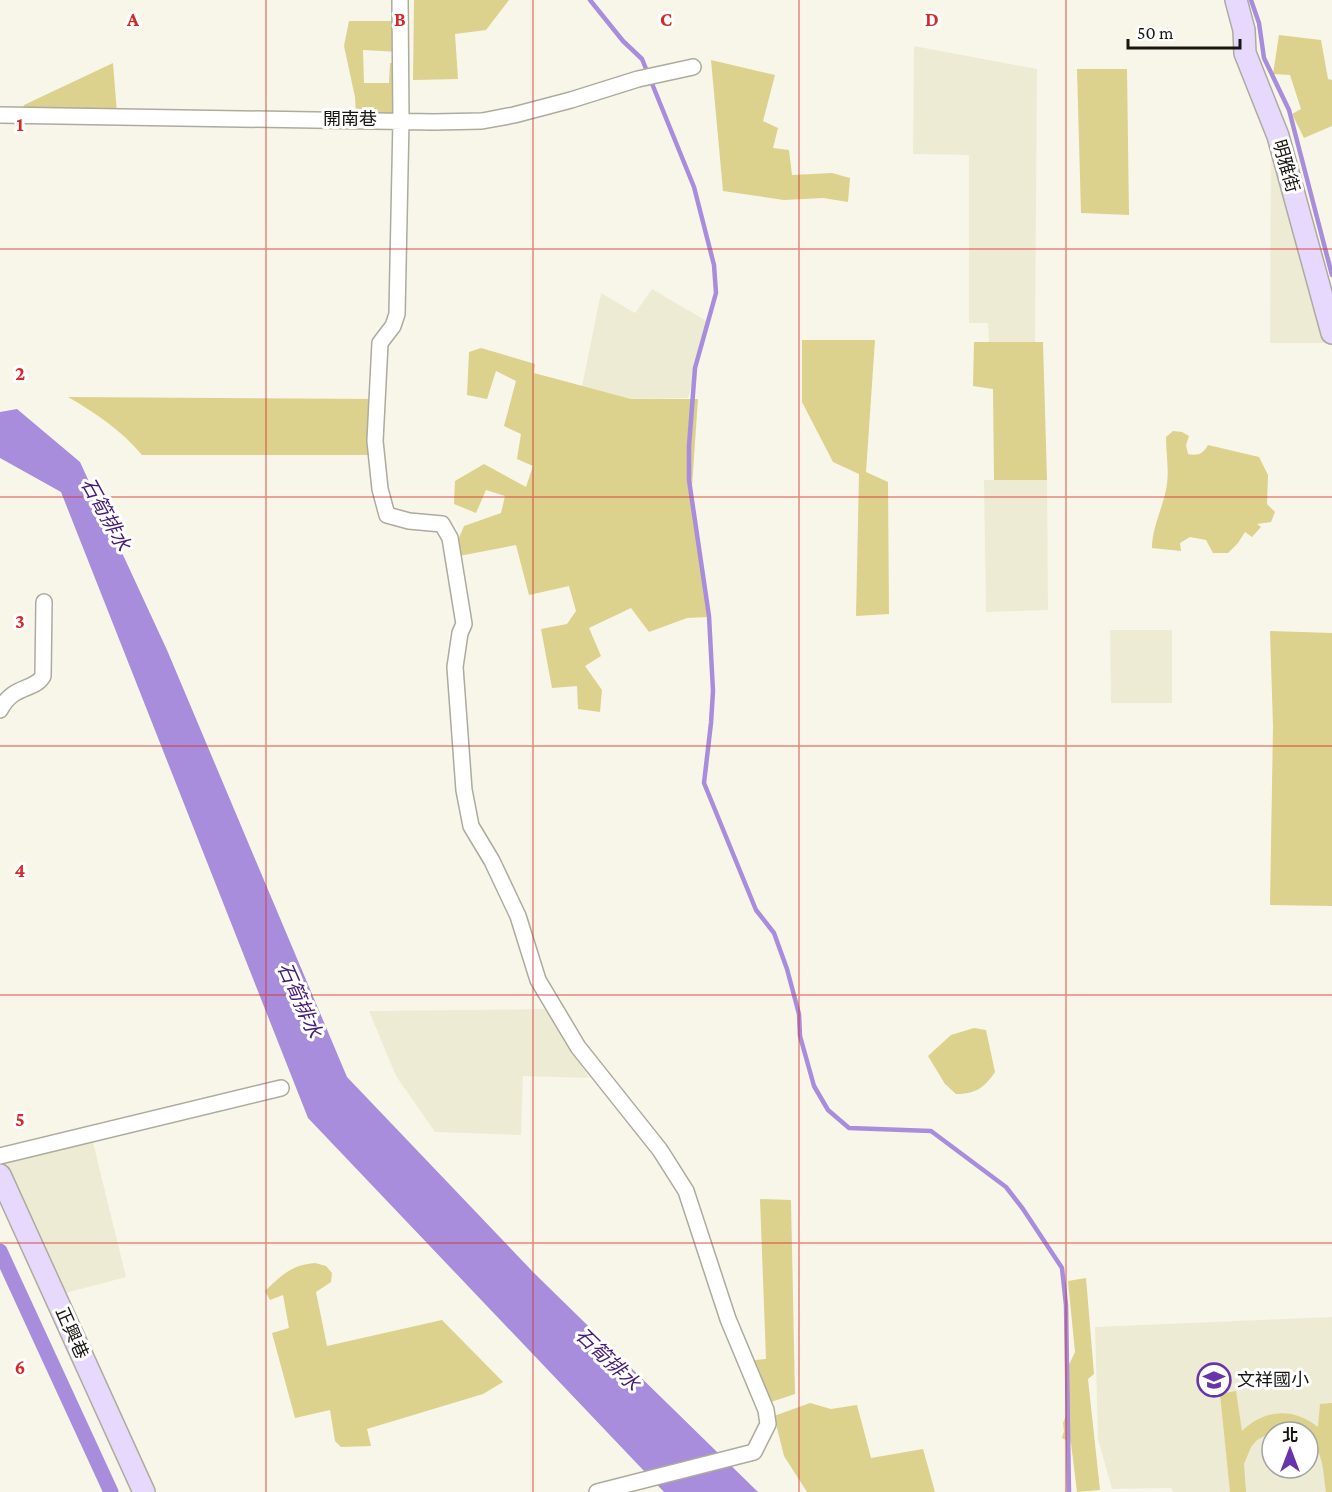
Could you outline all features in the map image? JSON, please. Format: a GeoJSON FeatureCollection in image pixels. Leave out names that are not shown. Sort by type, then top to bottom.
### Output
{"type":"FeatureCollection","features":[{"type":"Feature","properties":{"kind":"street"},"geometry":{"type":"LineString","coordinates":[[400,0],[401,120],[397,314],[393,326],[380,343],[375,441],[380,489],[387,515],[409,521],[442,524],[450,538],[464,624],[460,633],[455,668],[464,790],[471,826],[492,861],[518,916],[538,980],[578,1047],[660,1150],[686,1191],[728,1319],[766,1410],[768,1424],[754,1452],[597,1492]]}},
{"type":"Feature","properties":{"kind":"street","name":"明雅街"},"geometry":{"type":"LineString","coordinates":[[1236,0],[1244,30],[1245,53],[1278,136],[1332,333]]}},
{"type":"Feature","properties":{"kind":"street","name":"開南巷"},"geometry":{"type":"LineString","coordinates":[[0,115],[434,122],[492,119],[571,100],[638,79],[693,67]]}},
{"type":"Feature","properties":{"kind":"street"},"geometry":{"type":"LineString","coordinates":[[0,710],[5,701],[17,690],[39,682],[43,676],[44,602]]}},
{"type":"Feature","properties":{"kind":"street"},"geometry":{"type":"LineString","coordinates":[[0,1156],[281,1088]]}},
{"type":"Feature","properties":{"kind":"street","name":"正興巷"},"geometry":{"type":"LineString","coordinates":[[0,1175],[144,1492]]}},
{"type":"Feature","properties":{"kind":"shaded area"},"geometry":{"type":"Polygon","coordinates":[[[414,0],[509,0],[486,30],[455,34],[458,79],[413,80],[414,0]]]}},
{"type":"Feature","properties":{"kind":"shaded area"},"geometry":{"type":"Polygon","coordinates":[[[349,21],[400,21],[400,52],[363,50],[364,83],[389,83],[390,63],[400,62],[399,109],[393,114],[356,114],[355,97],[344,46],[349,21]]]}},
{"type":"Feature","properties":{"kind":"shaded area"},"geometry":{"type":"Polygon","coordinates":[[[1279,35],[1321,40],[1328,79],[1332,80],[1332,126],[1304,138],[1292,114],[1301,109],[1290,75],[1273,74],[1279,35]]]}},
{"type":"Feature","properties":{"kind":"shaded area"},"geometry":{"type":"Polygon","coordinates":[[[914,46],[1037,69],[1035,342],[989,342],[988,323],[969,323],[969,155],[913,154],[914,46]]]}},
{"type":"Feature","properties":{"kind":"shaded area"},"geometry":{"type":"Polygon","coordinates":[[[711,60],[775,75],[763,121],[778,128],[773,148],[789,150],[792,175],[832,173],[850,178],[848,202],[823,198],[784,200],[723,191],[711,60]]]}},
{"type":"Feature","properties":{"kind":"shaded area"},"geometry":{"type":"Polygon","coordinates":[[[113,63],[117,114],[22,111],[24,105],[113,63]]]}},
{"type":"Feature","properties":{"kind":"shaded area"},"geometry":{"type":"Polygon","coordinates":[[[1077,69],[1127,69],[1129,215],[1081,213],[1077,69]]]}},
{"type":"Feature","properties":{"kind":"shaded area"},"geometry":{"type":"Polygon","coordinates":[[[1271,124],[1316,285],[1323,343],[1270,343],[1271,124]]]}},
{"type":"Feature","properties":{"kind":"shaded area"},"geometry":{"type":"Polygon","coordinates":[[[652,289],[710,323],[688,398],[631,399],[582,386],[601,293],[635,313],[652,289]]]}},
{"type":"Feature","properties":{"kind":"shaded area"},"geometry":{"type":"Polygon","coordinates":[[[802,340],[875,340],[866,472],[888,482],[889,614],[856,616],[859,474],[833,462],[802,402],[802,340]]]}},
{"type":"Feature","properties":{"kind":"shaded area"},"geometry":{"type":"Polygon","coordinates":[[[974,342],[1043,342],[1047,480],[994,480],[993,389],[973,386],[974,342]]]}},
{"type":"Feature","properties":{"kind":"shaded area"},"geometry":{"type":"Polygon","coordinates":[[[481,348],[535,364],[534,373],[631,399],[698,399],[691,501],[708,617],[687,618],[649,632],[631,608],[589,628],[601,656],[585,666],[602,690],[600,712],[578,709],[577,686],[552,688],[541,629],[567,624],[576,611],[569,586],[529,595],[516,545],[459,556],[459,538],[464,526],[501,513],[505,496],[486,490],[476,513],[454,504],[455,481],[484,464],[526,487],[533,466],[517,459],[521,434],[504,426],[516,381],[496,371],[487,399],[467,395],[469,352],[481,348]]]}},
{"type":"Feature","properties":{"kind":"shaded area"},"geometry":{"type":"Polygon","coordinates":[[[68,397],[376,399],[374,455],[142,455],[108,423],[68,397]]]}},
{"type":"Feature","properties":{"kind":"shaded area"},"geometry":{"type":"Polygon","coordinates":[[[1173,431],[1189,436],[1186,445],[1188,454],[1200,454],[1208,445],[1259,457],[1268,475],[1267,504],[1275,512],[1271,522],[1257,524],[1261,527],[1252,537],[1245,532],[1228,553],[1213,553],[1206,540],[1190,537],[1180,543],[1181,551],[1152,548],[1167,484],[1166,437],[1173,431]]]}},
{"type":"Feature","properties":{"kind":"shaded area"},"geometry":{"type":"Polygon","coordinates":[[[984,480],[1047,480],[1048,610],[986,612],[984,480]]]}},
{"type":"Feature","properties":{"kind":"shaded area"},"geometry":{"type":"Polygon","coordinates":[[[1110,630],[1172,630],[1172,703],[1111,703],[1110,630]]]}},
{"type":"Feature","properties":{"kind":"shaded area"},"geometry":{"type":"Polygon","coordinates":[[[1270,631],[1332,633],[1332,906],[1270,905],[1273,726],[1270,631]]]}},
{"type":"Feature","properties":{"kind":"shaded area"},"geometry":{"type":"Polygon","coordinates":[[[548,1009],[589,1078],[523,1076],[521,1135],[435,1132],[396,1076],[369,1011],[548,1009]]]}},
{"type":"Feature","properties":{"kind":"shaded area"},"geometry":{"type":"Polygon","coordinates":[[[974,1028],[986,1030],[995,1072],[979,1089],[956,1094],[945,1084],[928,1056],[951,1035],[974,1028]]]}},
{"type":"Feature","properties":{"kind":"shaded area"},"geometry":{"type":"Polygon","coordinates":[[[92,1138],[126,1277],[62,1294],[6,1161],[92,1138]]]}},
{"type":"Feature","properties":{"kind":"shaded area"},"geometry":{"type":"Polygon","coordinates":[[[760,1199],[791,1200],[795,1394],[771,1402],[755,1360],[766,1359],[760,1199]]]}},
{"type":"Feature","properties":{"kind":"shaded area"},"geometry":{"type":"Polygon","coordinates":[[[315,1263],[326,1266],[332,1273],[331,1282],[316,1292],[327,1346],[442,1320],[503,1382],[483,1394],[367,1429],[371,1446],[341,1447],[335,1441],[330,1410],[295,1418],[272,1333],[289,1328],[283,1295],[270,1300],[265,1291],[293,1269],[315,1263]]]}},
{"type":"Feature","properties":{"kind":"shaded area"},"geometry":{"type":"Polygon","coordinates":[[[1086,1278],[1094,1374],[1088,1379],[1100,1490],[1077,1492],[1071,1443],[1062,1438],[1063,1423],[1067,1413],[1065,1373],[1075,1352],[1068,1281],[1086,1278]]]}},
{"type":"Feature","properties":{"kind":"shaded area","name":"文祥國小"},"geometry":{"type":"Polygon","coordinates":[[[1332,1317],[1332,1492],[1173,1492],[1171,1488],[1112,1489],[1098,1439],[1095,1327],[1332,1317]]]}},
{"type":"Feature","properties":{"kind":"shaded area"},"geometry":{"type":"Polygon","coordinates":[[[1236,1391],[1242,1431],[1260,1418],[1279,1413],[1299,1416],[1306,1420],[1260,1420],[1260,1438],[1251,1447],[1244,1464],[1246,1492],[1230,1492],[1220,1394],[1236,1391]]]}},
{"type":"Feature","properties":{"kind":"shaded area"},"geometry":{"type":"Polygon","coordinates":[[[810,1403],[831,1409],[857,1405],[871,1458],[923,1449],[935,1492],[807,1492],[784,1456],[774,1416],[810,1403]]]}},
{"type":"Feature","properties":{"kind":"shaded area"},"geometry":{"type":"Polygon","coordinates":[[[1332,1403],[1332,1492],[1326,1492],[1320,1456],[1320,1404],[1332,1403]]]}},
{"type":"Feature","properties":{"kind":"water","name":"石筍排水"},"geometry":{"type":"Polygon","coordinates":[[[17,409],[80,462],[167,650],[347,1077],[534,1273],[758,1492],[664,1492],[308,1118],[61,492],[0,458],[0,412],[17,409]]]}},
{"type":"Feature","properties":{"kind":"waterway"},"geometry":{"type":"LineString","coordinates":[[590,0],[623,41],[642,59],[694,187],[714,265],[716,293],[695,368],[689,446],[689,480],[709,616],[713,691],[704,783],[756,910],[774,933],[787,969],[799,1014],[800,1036],[814,1086],[828,1110],[849,1128],[931,1131],[1006,1187],[1062,1268],[1066,1305],[1069,1492]]}},
{"type":"Feature","properties":{"kind":"waterway"},"geometry":{"type":"LineString","coordinates":[[1251,0],[1259,23],[1264,58],[1289,110],[1332,275]]}},
{"type":"Feature","properties":{"kind":"waterway"},"geometry":{"type":"LineString","coordinates":[[0,1251],[111,1492]]}},
{"type":"Feature","properties":{"kind":"place","name":"文祥國小"},"geometry":{"type":"Point","coordinates":[1214,1380]}}]}
